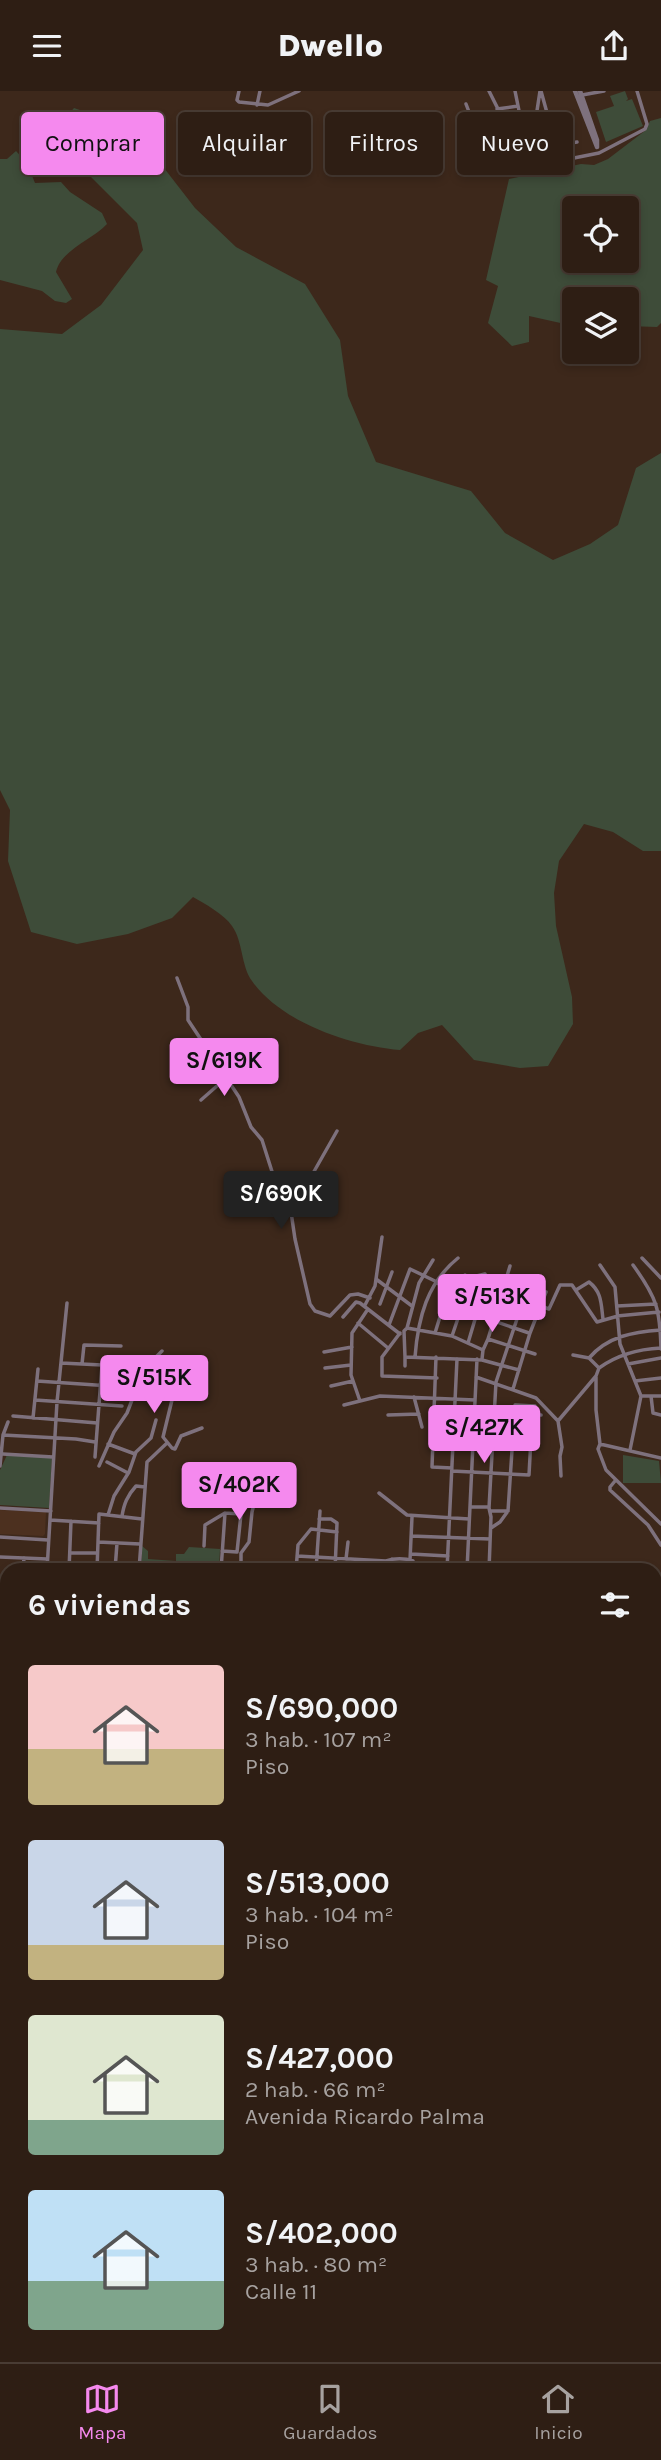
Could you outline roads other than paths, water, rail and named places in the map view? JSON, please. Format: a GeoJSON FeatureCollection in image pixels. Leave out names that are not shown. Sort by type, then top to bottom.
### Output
{"type":"FeatureCollection","features":[{"type":"Feature","properties":{"kind":"street"},"geometry":{"type":"LineString","coordinates":[[239,91],[238,101],[257,105],[268,105],[299,91]]}},
{"type":"Feature","properties":{"kind":"street"},"geometry":{"type":"LineString","coordinates":[[257,105],[260,91]]}},
{"type":"Feature","properties":{"kind":"street"},"geometry":{"type":"LineString","coordinates":[[489,91],[499,112]]}},
{"type":"Feature","properties":{"kind":"street"},"geometry":{"type":"LineString","coordinates":[[515,91],[519,112]]}},
{"type":"Feature","properties":{"kind":"street"},"geometry":{"type":"LineString","coordinates":[[541,91],[547,112]]}},
{"type":"Feature","properties":{"kind":"street"},"geometry":{"type":"LineString","coordinates":[[537,112],[541,91]]}},
{"type":"Feature","properties":{"kind":"street"},"geometry":{"type":"LineString","coordinates":[[598,150],[597,140],[578,93],[604,91]]}},
{"type":"Feature","properties":{"kind":"street"},"geometry":{"type":"LineString","coordinates":[[573,159],[647,127],[637,91]]}},
{"type":"Feature","properties":{"kind":"street"},"geometry":{"type":"LineString","coordinates":[[466,104],[469,112]]}},
{"type":"Feature","properties":{"kind":"street"},"geometry":{"type":"LineString","coordinates":[[497,109],[518,106]]}},
{"type":"Feature","properties":{"kind":"street"},"geometry":{"type":"LineString","coordinates":[[573,143],[577,142]]}},
{"type":"Feature","properties":{"kind":"street"},"geometry":{"type":"LineString","coordinates":[[177,978],[188,1007],[188,1020],[239,1097],[251,1127],[261,1140],[275,1181],[286,1191],[293,1209]]}},
{"type":"Feature","properties":{"kind":"street"},"geometry":{"type":"LineString","coordinates":[[201,1100],[226,1078]]}},
{"type":"Feature","properties":{"kind":"street"},"geometry":{"type":"LineString","coordinates":[[337,1132],[293,1209],[291,1215],[295,1239],[312,1308],[320,1314],[330,1316],[350,1295],[358,1294],[370,1298]]}},
{"type":"Feature","properties":{"kind":"street"},"geometry":{"type":"LineString","coordinates":[[360,1401],[351,1365],[352,1333],[370,1298],[376,1279],[382,1237]]}},
{"type":"Feature","properties":{"kind":"street"},"geometry":{"type":"LineString","coordinates":[[415,1357],[417,1330],[435,1282],[458,1258]]}},
{"type":"Feature","properties":{"kind":"street"},"geometry":{"type":"LineString","coordinates":[[642,1258],[661,1278]]}},
{"type":"Feature","properties":{"kind":"street"},"geometry":{"type":"LineString","coordinates":[[433,1260],[423,1276],[407,1328],[382,1357],[383,1377],[437,1378]]}},
{"type":"Feature","properties":{"kind":"street"},"geometry":{"type":"LineString","coordinates":[[600,1265],[615,1287],[619,1337],[641,1396],[630,1450]]}},
{"type":"Feature","properties":{"kind":"street"},"geometry":{"type":"LineString","coordinates":[[633,1265],[658,1306],[661,1349],[624,1355],[598,1367],[596,1402],[599,1446],[606,1470],[661,1524]]}},
{"type":"Feature","properties":{"kind":"street"},"geometry":{"type":"LineString","coordinates":[[467,1563],[476,1377],[510,1266]]}},
{"type":"Feature","properties":{"kind":"street"},"geometry":{"type":"LineString","coordinates":[[389,1325],[410,1269],[435,1282],[447,1294],[465,1298]]}},
{"type":"Feature","properties":{"kind":"street"},"geometry":{"type":"LineString","coordinates":[[380,1304],[392,1272]]}},
{"type":"Feature","properties":{"kind":"street"},"geometry":{"type":"LineString","coordinates":[[452,1336],[472,1277],[485,1274],[487,1279],[478,1316],[468,1343]]}},
{"type":"Feature","properties":{"kind":"street"},"geometry":{"type":"LineString","coordinates":[[435,1333],[450,1288],[465,1275]]}},
{"type":"Feature","properties":{"kind":"street"},"geometry":{"type":"LineString","coordinates":[[489,1563],[496,1382],[531,1277]]}},
{"type":"Feature","properties":{"kind":"street"},"geometry":{"type":"LineString","coordinates":[[376,1279],[412,1306]]}},
{"type":"Feature","properties":{"kind":"street"},"geometry":{"type":"LineString","coordinates":[[576,1290],[589,1282],[593,1284],[601,1298],[604,1319]]}},
{"type":"Feature","properties":{"kind":"street"},"geometry":{"type":"LineString","coordinates":[[500,1292],[551,1308],[560,1285],[572,1285],[597,1322],[617,1316],[660,1315]]}},
{"type":"Feature","properties":{"kind":"street"},"geometry":{"type":"LineString","coordinates":[[513,1389],[546,1292]]}},
{"type":"Feature","properties":{"kind":"street"},"geometry":{"type":"LineString","coordinates":[[343,1317],[356,1302],[401,1334],[405,1366]]}},
{"type":"Feature","properties":{"kind":"street"},"geometry":{"type":"LineString","coordinates":[[47,1563],[66,1303]]}},
{"type":"Feature","properties":{"kind":"street"},"geometry":{"type":"LineString","coordinates":[[617,1306],[658,1306]]}},
{"type":"Feature","properties":{"kind":"street"},"geometry":{"type":"LineString","coordinates":[[462,1310],[530,1333]]}},
{"type":"Feature","properties":{"kind":"street"},"geometry":{"type":"LineString","coordinates":[[358,1323],[388,1347]]}},
{"type":"Feature","properties":{"kind":"street"},"geometry":{"type":"LineString","coordinates":[[407,1328],[452,1336],[483,1350]]}},
{"type":"Feature","properties":{"kind":"street"},"geometry":{"type":"LineString","coordinates":[[589,1358],[598,1348],[619,1337],[661,1330]]}},
{"type":"Feature","properties":{"kind":"street"},"geometry":{"type":"LineString","coordinates":[[488,1339],[536,1354]]}},
{"type":"Feature","properties":{"kind":"street"},"geometry":{"type":"LineString","coordinates":[[82,1364],[84,1345],[121,1346]]}},
{"type":"Feature","properties":{"kind":"street"},"geometry":{"type":"LineString","coordinates":[[324,1352],[352,1347]]}},
{"type":"Feature","properties":{"kind":"street"},"geometry":{"type":"LineString","coordinates":[[99,1466],[108,1444],[124,1419],[144,1369],[162,1351]]}},
{"type":"Feature","properties":{"kind":"street"},"geometry":{"type":"LineString","coordinates":[[573,1355],[589,1358],[598,1367]]}},
{"type":"Feature","properties":{"kind":"street"},"geometry":{"type":"LineString","coordinates":[[405,1357],[480,1360],[519,1370]]}},
{"type":"Feature","properties":{"kind":"street"},"geometry":{"type":"LineString","coordinates":[[436,1357],[432,1467],[529,1475],[531,1438]]}},
{"type":"Feature","properties":{"kind":"street"},"geometry":{"type":"LineString","coordinates":[[628,1364],[661,1358]]}},
{"type":"Feature","properties":{"kind":"street"},"geometry":{"type":"LineString","coordinates":[[448,1563],[457,1359]]}},
{"type":"Feature","properties":{"kind":"street"},"geometry":{"type":"LineString","coordinates":[[61,1363],[103,1365],[95,1457]]}},
{"type":"Feature","properties":{"kind":"street"},"geometry":{"type":"LineString","coordinates":[[325,1368],[351,1365]]}},
{"type":"Feature","properties":{"kind":"street"},"geometry":{"type":"LineString","coordinates":[[33,1418],[38,1369]]}},
{"type":"Feature","properties":{"kind":"street"},"geometry":{"type":"LineString","coordinates":[[558,1421],[596,1376]]}},
{"type":"Feature","properties":{"kind":"street"},"geometry":{"type":"LineString","coordinates":[[476,1377],[536,1398],[558,1421],[562,1443],[561,1476]]}},
{"type":"Feature","properties":{"kind":"street"},"geometry":{"type":"LineString","coordinates":[[634,1381],[661,1378]]}},
{"type":"Feature","properties":{"kind":"street"},"geometry":{"type":"LineString","coordinates":[[37,1381],[125,1387]]}},
{"type":"Feature","properties":{"kind":"street"},"geometry":{"type":"LineString","coordinates":[[331,1386],[353,1381]]}},
{"type":"Feature","properties":{"kind":"street"},"geometry":{"type":"LineString","coordinates":[[344,1405],[380,1396],[475,1400]]}},
{"type":"Feature","properties":{"kind":"street"},"geometry":{"type":"LineString","coordinates":[[641,1396],[661,1396]]}},
{"type":"Feature","properties":{"kind":"street"},"geometry":{"type":"LineString","coordinates":[[651,1396],[653,1413],[661,1415]]}},
{"type":"Feature","properties":{"kind":"street"},"geometry":{"type":"LineString","coordinates":[[414,1397],[422,1427]]}},
{"type":"Feature","properties":{"kind":"street"},"geometry":{"type":"LineString","coordinates":[[35,1400],[122,1406]]}},
{"type":"Feature","properties":{"kind":"street"},"geometry":{"type":"LineString","coordinates":[[172,1400],[163,1431],[167,1443],[174,1449],[179,1438],[202,1428]]}},
{"type":"Feature","properties":{"kind":"street"},"geometry":{"type":"LineString","coordinates":[[491,1528],[500,1522],[508,1511],[514,1405],[535,1406]]}},
{"type":"Feature","properties":{"kind":"street"},"geometry":{"type":"LineString","coordinates":[[514,1413],[541,1415]]}},
{"type":"Feature","properties":{"kind":"street"},"geometry":{"type":"LineString","coordinates":[[388,1415],[419,1414]]}},
{"type":"Feature","properties":{"kind":"street"},"geometry":{"type":"LineString","coordinates":[[13,1416],[97,1423]]}},
{"type":"Feature","properties":{"kind":"street"},"geometry":{"type":"LineString","coordinates":[[108,1515],[114,1496],[128,1473],[135,1454],[150,1440],[156,1420]]}},
{"type":"Feature","properties":{"kind":"street"},"geometry":{"type":"LineString","coordinates":[[0,1466],[3,1434],[8,1422]]}},
{"type":"Feature","properties":{"kind":"street"},"geometry":{"type":"LineString","coordinates":[[494,1422],[513,1422]]}},
{"type":"Feature","properties":{"kind":"street"},"geometry":{"type":"LineString","coordinates":[[473,1429],[493,1430]]}},
{"type":"Feature","properties":{"kind":"street"},"geometry":{"type":"LineString","coordinates":[[3,1434],[95,1442]]}},
{"type":"Feature","properties":{"kind":"street"},"geometry":{"type":"LineString","coordinates":[[139,1563],[147,1460],[167,1443]]}},
{"type":"Feature","properties":{"kind":"street"},"geometry":{"type":"LineString","coordinates":[[108,1444],[135,1454]]}},
{"type":"Feature","properties":{"kind":"street"},"geometry":{"type":"LineString","coordinates":[[453,1445],[472,1446]]}},
{"type":"Feature","properties":{"kind":"street"},"geometry":{"type":"LineString","coordinates":[[599,1446],[661,1458]]}},
{"type":"Feature","properties":{"kind":"street"},"geometry":{"type":"LineString","coordinates":[[3,1454],[54,1457]]}},
{"type":"Feature","properties":{"kind":"street"},"geometry":{"type":"LineString","coordinates":[[107,1462],[128,1473]]}},
{"type":"Feature","properties":{"kind":"street"},"geometry":{"type":"LineString","coordinates":[[240,1563],[241,1514],[255,1464]]}},
{"type":"Feature","properties":{"kind":"street"},"geometry":{"type":"LineString","coordinates":[[615,1481],[610,1490],[648,1525],[661,1545]]}},
{"type":"Feature","properties":{"kind":"street"},"geometry":{"type":"LineString","coordinates":[[122,1516],[124,1503],[131,1491],[136,1486],[145,1487]]}},
{"type":"Feature","properties":{"kind":"street"},"geometry":{"type":"LineString","coordinates":[[379,1493],[404,1514],[469,1519]]}},
{"type":"Feature","properties":{"kind":"street"},"geometry":{"type":"LineString","coordinates":[[222,1551],[239,1552],[249,1542],[256,1496]]}},
{"type":"Feature","properties":{"kind":"street"},"geometry":{"type":"LineString","coordinates":[[470,1507],[508,1511]]}},
{"type":"Feature","properties":{"kind":"street"},"geometry":{"type":"LineString","coordinates":[[0,1508],[51,1511]]}},
{"type":"Feature","properties":{"kind":"street"},"geometry":{"type":"LineString","coordinates":[[317,1563],[320,1511]]}},
{"type":"Feature","properties":{"kind":"street"},"geometry":{"type":"LineString","coordinates":[[204,1546],[205,1525],[225,1513],[241,1514]]}},
{"type":"Feature","properties":{"kind":"street"},"geometry":{"type":"LineString","coordinates":[[221,1563],[225,1513]]}},
{"type":"Feature","properties":{"kind":"street"},"geometry":{"type":"LineString","coordinates":[[97,1563],[99,1514],[142,1519]]}},
{"type":"Feature","properties":{"kind":"street"},"geometry":{"type":"LineString","coordinates":[[297,1556],[386,1562],[392,1559],[412,1561],[412,1516]]}},
{"type":"Feature","properties":{"kind":"street"},"geometry":{"type":"LineString","coordinates":[[319,1519],[335,1521],[338,1525],[335,1563]]}},
{"type":"Feature","properties":{"kind":"street"},"geometry":{"type":"LineString","coordinates":[[50,1520],[99,1523]]}},
{"type":"Feature","properties":{"kind":"street"},"geometry":{"type":"LineString","coordinates":[[69,1563],[71,1521]]}},
{"type":"Feature","properties":{"kind":"street"},"geometry":{"type":"LineString","coordinates":[[296,1563],[300,1542],[311,1529],[337,1532]]}},
{"type":"Feature","properties":{"kind":"street"},"geometry":{"type":"LineString","coordinates":[[411,1536],[490,1539]]}},
{"type":"Feature","properties":{"kind":"street"},"geometry":{"type":"LineString","coordinates":[[0,1537],[48,1540]]}},
{"type":"Feature","properties":{"kind":"street"},"geometry":{"type":"LineString","coordinates":[[98,1542],[140,1544]]}},
{"type":"Feature","properties":{"kind":"street"},"geometry":{"type":"LineString","coordinates":[[346,1559],[348,1542]]}},
{"type":"Feature","properties":{"kind":"street"},"geometry":{"type":"LineString","coordinates":[[116,1563],[117,1543]]}},
{"type":"Feature","properties":{"kind":"street"},"geometry":{"type":"LineString","coordinates":[[70,1553],[97,1553]]}},
{"type":"Feature","properties":{"kind":"street"},"geometry":{"type":"LineString","coordinates":[[411,1554],[448,1556]]}},
{"type":"Feature","properties":{"kind":"street"},"geometry":{"type":"LineString","coordinates":[[0,1557],[47,1559]]}},
{"type":"Feature","properties":{"kind":"street"},"geometry":{"type":"LineString","coordinates":[[24,1558],[24,1563]]}},
{"type":"Feature","properties":{"kind":"street"},"geometry":{"type":"LineString","coordinates":[[392,1559],[392,1563]]}},
{"type":"Feature","properties":{"kind":"street"},"geometry":{"type":"LineString","coordinates":[[0,1829],[0,1836]]}}]}
